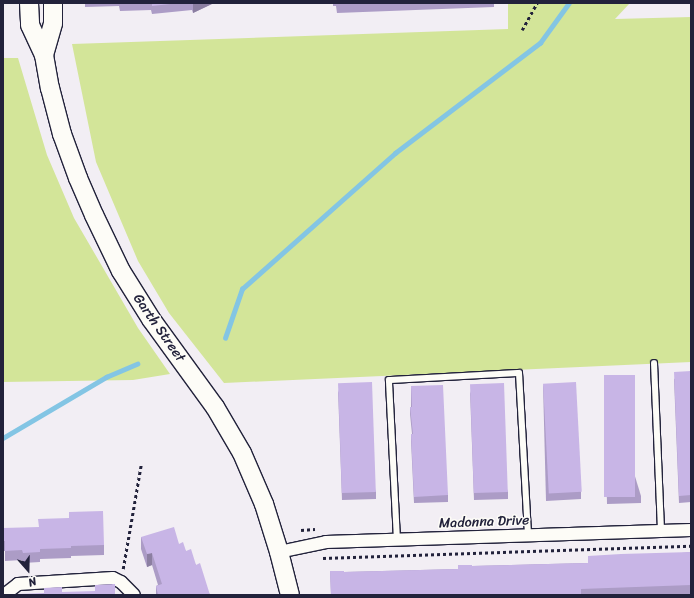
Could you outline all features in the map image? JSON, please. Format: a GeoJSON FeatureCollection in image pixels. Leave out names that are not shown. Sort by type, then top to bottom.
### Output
{"type":"FeatureCollection","features":[{"type":"Feature","properties":{"kind":"street","name":"Garth Street"},"geometry":{"type":"LineString","coordinates":[[29,3],[30,25],[44,55],[50,88],[62,134],[78,178],[94,215],[121,271],[151,319],[215,407],[242,453],[264,504],[280,552],[290,595]]}},
{"type":"Feature","properties":{"kind":"street","name":"Garth Street"},"geometry":{"type":"LineString","coordinates":[[44,55],[53,23],[52,3]]}},
{"type":"Feature","properties":{"kind":"street","name":"Madonna Drive"},"geometry":{"type":"LineString","coordinates":[[280,552],[326,542],[691,530]]}},
{"type":"Feature","properties":{"kind":"street"},"geometry":{"type":"LineString","coordinates":[[5,594],[18,584],[113,578],[121,582],[134,595]]}},
{"type":"Feature","properties":{"kind":"lane"},"geometry":{"type":"LineString","coordinates":[[654,364],[661,531]]}},
{"type":"Feature","properties":{"kind":"lane"},"geometry":{"type":"LineString","coordinates":[[398,540],[389,380],[519,374],[528,536]]}},
{"type":"Feature","properties":{"kind":"path"},"geometry":{"type":"LineString","coordinates":[[522,30],[537,3]]}},
{"type":"Feature","properties":{"kind":"path"},"geometry":{"type":"LineString","coordinates":[[121,582],[141,465]]}},
{"type":"Feature","properties":{"kind":"path"},"geometry":{"type":"LineString","coordinates":[[321,558],[691,546]]}},
{"type":"Feature","properties":{"kind":"green space"},"geometry":{"type":"Polygon","coordinates":[[[508,3],[630,3],[615,19],[691,17],[691,362],[224,383],[169,313],[138,261],[96,162],[72,44],[508,29],[508,3]]]}},
{"type":"Feature","properties":{"kind":"green space"},"geometry":{"type":"Polygon","coordinates":[[[3,58],[18,58],[47,155],[74,218],[138,328],[170,374],[133,380],[3,382],[3,58]]]}},
{"type":"Feature","properties":{"kind":"building"},"geometry":{"type":"Polygon","coordinates":[[[152,3],[179,3],[152,6],[152,3]]]}},
{"type":"Feature","properties":{"kind":"building"},"geometry":{"type":"Polygon","coordinates":[[[691,371],[691,495],[679,496],[674,372],[691,371]]]}},
{"type":"Feature","properties":{"kind":"building"},"geometry":{"type":"Polygon","coordinates":[[[604,375],[635,375],[635,497],[604,497],[604,375]]]}},
{"type":"Feature","properties":{"kind":"building"},"geometry":{"type":"Polygon","coordinates":[[[372,382],[376,492],[342,493],[338,383],[372,382]]]}},
{"type":"Feature","properties":{"kind":"building"},"geometry":{"type":"Polygon","coordinates":[[[576,382],[582,492],[549,494],[543,384],[576,382]]]}},
{"type":"Feature","properties":{"kind":"building"},"geometry":{"type":"Polygon","coordinates":[[[504,383],[508,492],[474,493],[470,384],[504,383]]]}},
{"type":"Feature","properties":{"kind":"building"},"geometry":{"type":"Polygon","coordinates":[[[443,385],[448,495],[414,497],[411,434],[413,434],[410,407],[412,407],[411,386],[443,385]]]}},
{"type":"Feature","properties":{"kind":"building"},"geometry":{"type":"Polygon","coordinates":[[[103,511],[104,545],[40,549],[40,552],[23,553],[22,550],[5,551],[3,528],[39,527],[38,519],[69,518],[69,512],[103,511]]]}},
{"type":"Feature","properties":{"kind":"building"},"geometry":{"type":"Polygon","coordinates":[[[174,527],[179,544],[183,542],[186,551],[191,549],[196,565],[200,563],[210,595],[158,595],[156,586],[162,584],[152,553],[147,554],[141,537],[174,527]]]}},
{"type":"Feature","properties":{"kind":"building"},"geometry":{"type":"Polygon","coordinates":[[[691,552],[691,585],[581,589],[581,595],[331,595],[330,571],[344,572],[458,569],[458,565],[472,566],[588,563],[588,556],[691,552]]]}},
{"type":"Feature","properties":{"kind":"building"},"geometry":{"type":"Polygon","coordinates":[[[115,584],[115,595],[18,595],[44,593],[44,588],[62,587],[62,592],[95,591],[95,585],[115,584]]]}},
{"type":"Feature","properties":{"kind":"waterway"},"geometry":{"type":"LineString","coordinates":[[225,338],[242,289],[395,153],[540,43],[569,3]]}},
{"type":"Feature","properties":{"kind":"waterway"},"geometry":{"type":"LineString","coordinates":[[3,438],[106,377],[137,364]]}}]}
